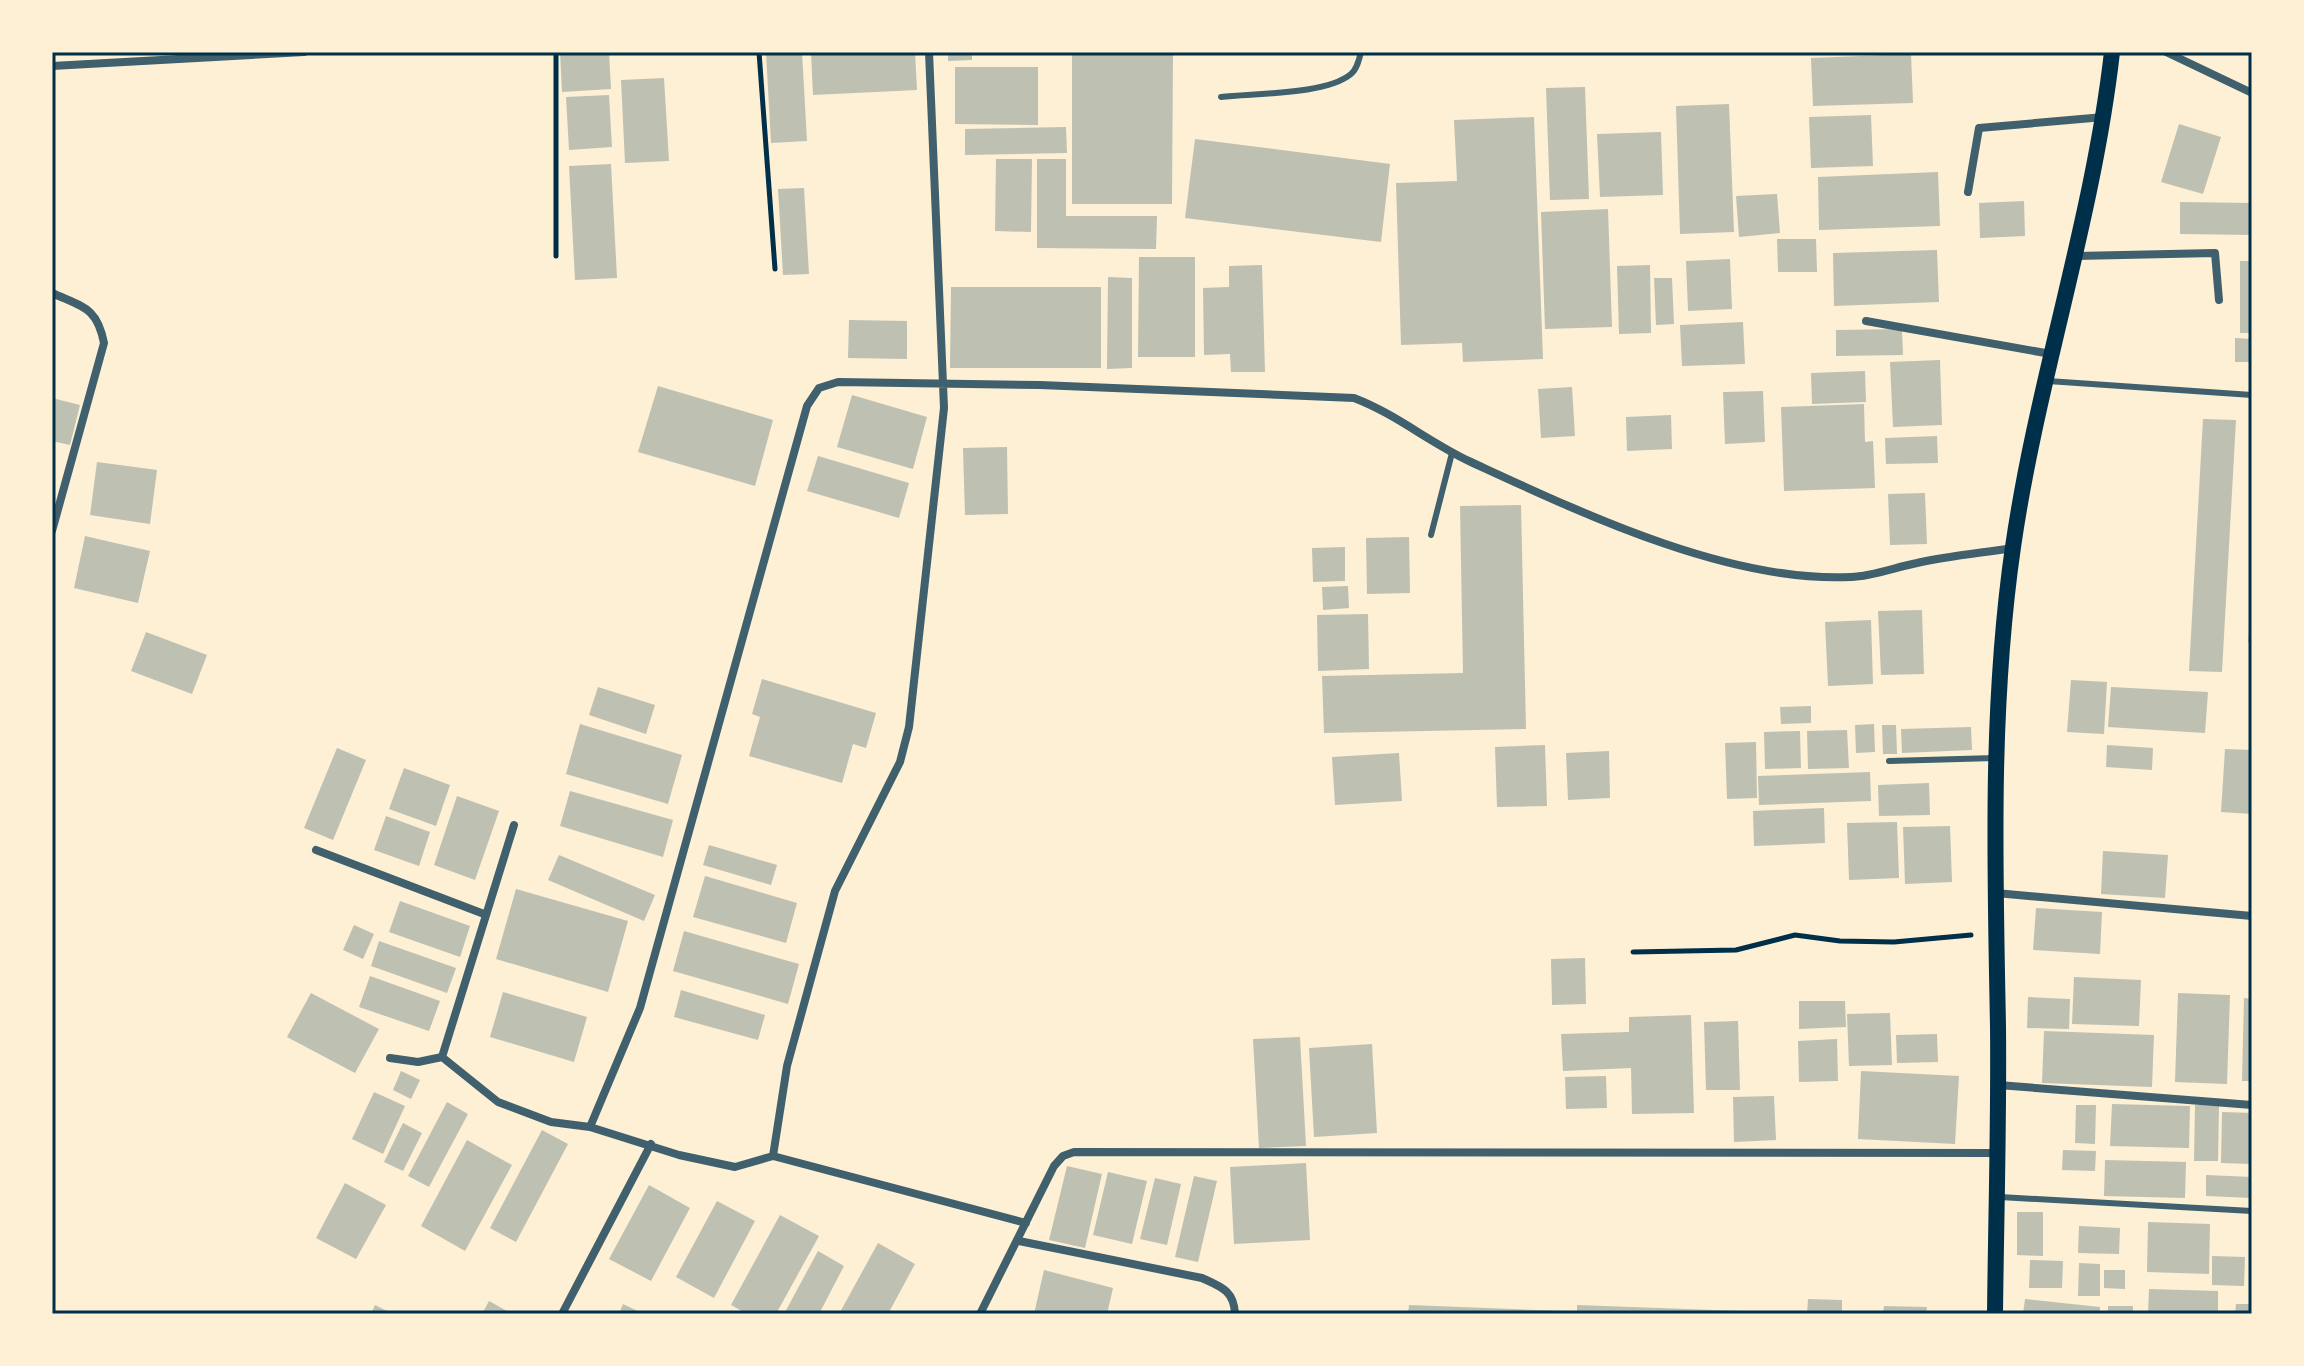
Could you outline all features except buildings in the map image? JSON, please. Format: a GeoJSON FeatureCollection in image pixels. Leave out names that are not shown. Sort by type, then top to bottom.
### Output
{"type":"FeatureCollection","features":[{"type":"Feature","properties":{"kind":"main road"},"geometry":{"type":"LineString","coordinates":[[1995,1314],[1998,1085],[1995,758],[2013,548],[2046,380],[2105,117],[2112,52]]}},
{"type":"Feature","properties":{"kind":"street"},"geometry":{"type":"LineString","coordinates":[[119,63],[120,52]]}},
{"type":"Feature","properties":{"kind":"street"},"geometry":{"type":"LineString","coordinates":[[52,66],[304,52]]}},
{"type":"Feature","properties":{"kind":"street"},"geometry":{"type":"LineString","coordinates":[[773,1156],[787,1066],[835,891],[900,762],[909,727],[934,510],[944,382],[929,52]]}},
{"type":"Feature","properties":{"kind":"street"},"geometry":{"type":"LineString","coordinates":[[2166,52],[2252,93]]}},
{"type":"Feature","properties":{"kind":"street"},"geometry":{"type":"LineString","coordinates":[[1968,192],[1979,128],[2105,117]]}},
{"type":"Feature","properties":{"kind":"street"},"geometry":{"type":"LineString","coordinates":[[2076,256],[2215,253],[2219,300]]}},
{"type":"Feature","properties":{"kind":"street"},"geometry":{"type":"LineString","coordinates":[[52,293],[91,311],[100,322],[104,343],[52,531]]}},
{"type":"Feature","properties":{"kind":"street"},"geometry":{"type":"LineString","coordinates":[[1866,321],[2052,354]]}},
{"type":"Feature","properties":{"kind":"street"},"geometry":{"type":"LineString","coordinates":[[590,1127],[640,1008],[807,406],[819,388],[838,382],[944,382],[1354,398],[1380,408],[1452,453],[1633,531],[1776,575],[1854,577],[1921,562],[2013,548]]}},
{"type":"Feature","properties":{"kind":"street"},"geometry":{"type":"LineString","coordinates":[[442,1057],[514,825]]}},
{"type":"Feature","properties":{"kind":"street"},"geometry":{"type":"LineString","coordinates":[[316,850],[484,914]]}},
{"type":"Feature","properties":{"kind":"street"},"geometry":{"type":"LineString","coordinates":[[1996,893],[2252,916]]}},
{"type":"Feature","properties":{"kind":"street"},"geometry":{"type":"LineString","coordinates":[[442,1057],[498,1102],[551,1122],[590,1127],[679,1155],[735,1167],[773,1156],[1026,1223]]}},
{"type":"Feature","properties":{"kind":"street"},"geometry":{"type":"LineString","coordinates":[[390,1058],[418,1062],[442,1057]]}},
{"type":"Feature","properties":{"kind":"street"},"geometry":{"type":"LineString","coordinates":[[1998,1085],[2252,1105]]}},
{"type":"Feature","properties":{"kind":"street"},"geometry":{"type":"LineString","coordinates":[[562,1314],[651,1144]]}},
{"type":"Feature","properties":{"kind":"street"},"geometry":{"type":"LineString","coordinates":[[980,1314],[1054,1166],[1063,1156],[1074,1152],[1997,1153]]}},
{"type":"Feature","properties":{"kind":"street"},"geometry":{"type":"LineString","coordinates":[[1019,1241],[1202,1278],[1229,1292],[1234,1299],[1235,1314]]}},
{"type":"Feature","properties":{"kind":"lane"},"geometry":{"type":"LineString","coordinates":[[1221,97],[1341,81],[1355,72],[1361,52]]}},
{"type":"Feature","properties":{"kind":"lane"},"geometry":{"type":"LineString","coordinates":[[2046,380],[2252,395]]}},
{"type":"Feature","properties":{"kind":"lane"},"geometry":{"type":"LineString","coordinates":[[1431,535],[1452,453]]}},
{"type":"Feature","properties":{"kind":"lane"},"geometry":{"type":"LineString","coordinates":[[1889,761],[1995,758]]}},
{"type":"Feature","properties":{"kind":"lane"},"geometry":{"type":"LineString","coordinates":[[1996,1197],[2252,1211]]}},
{"type":"Feature","properties":{"kind":"path"},"geometry":{"type":"LineString","coordinates":[[556,52],[556,256]]}},
{"type":"Feature","properties":{"kind":"path"},"geometry":{"type":"LineString","coordinates":[[759,52],[775,269]]}},
{"type":"Feature","properties":{"kind":"path"},"geometry":{"type":"LineString","coordinates":[[1633,952],[1736,950],[1795,935],[1840,941],[1894,942],[1996,934]]}}]}
